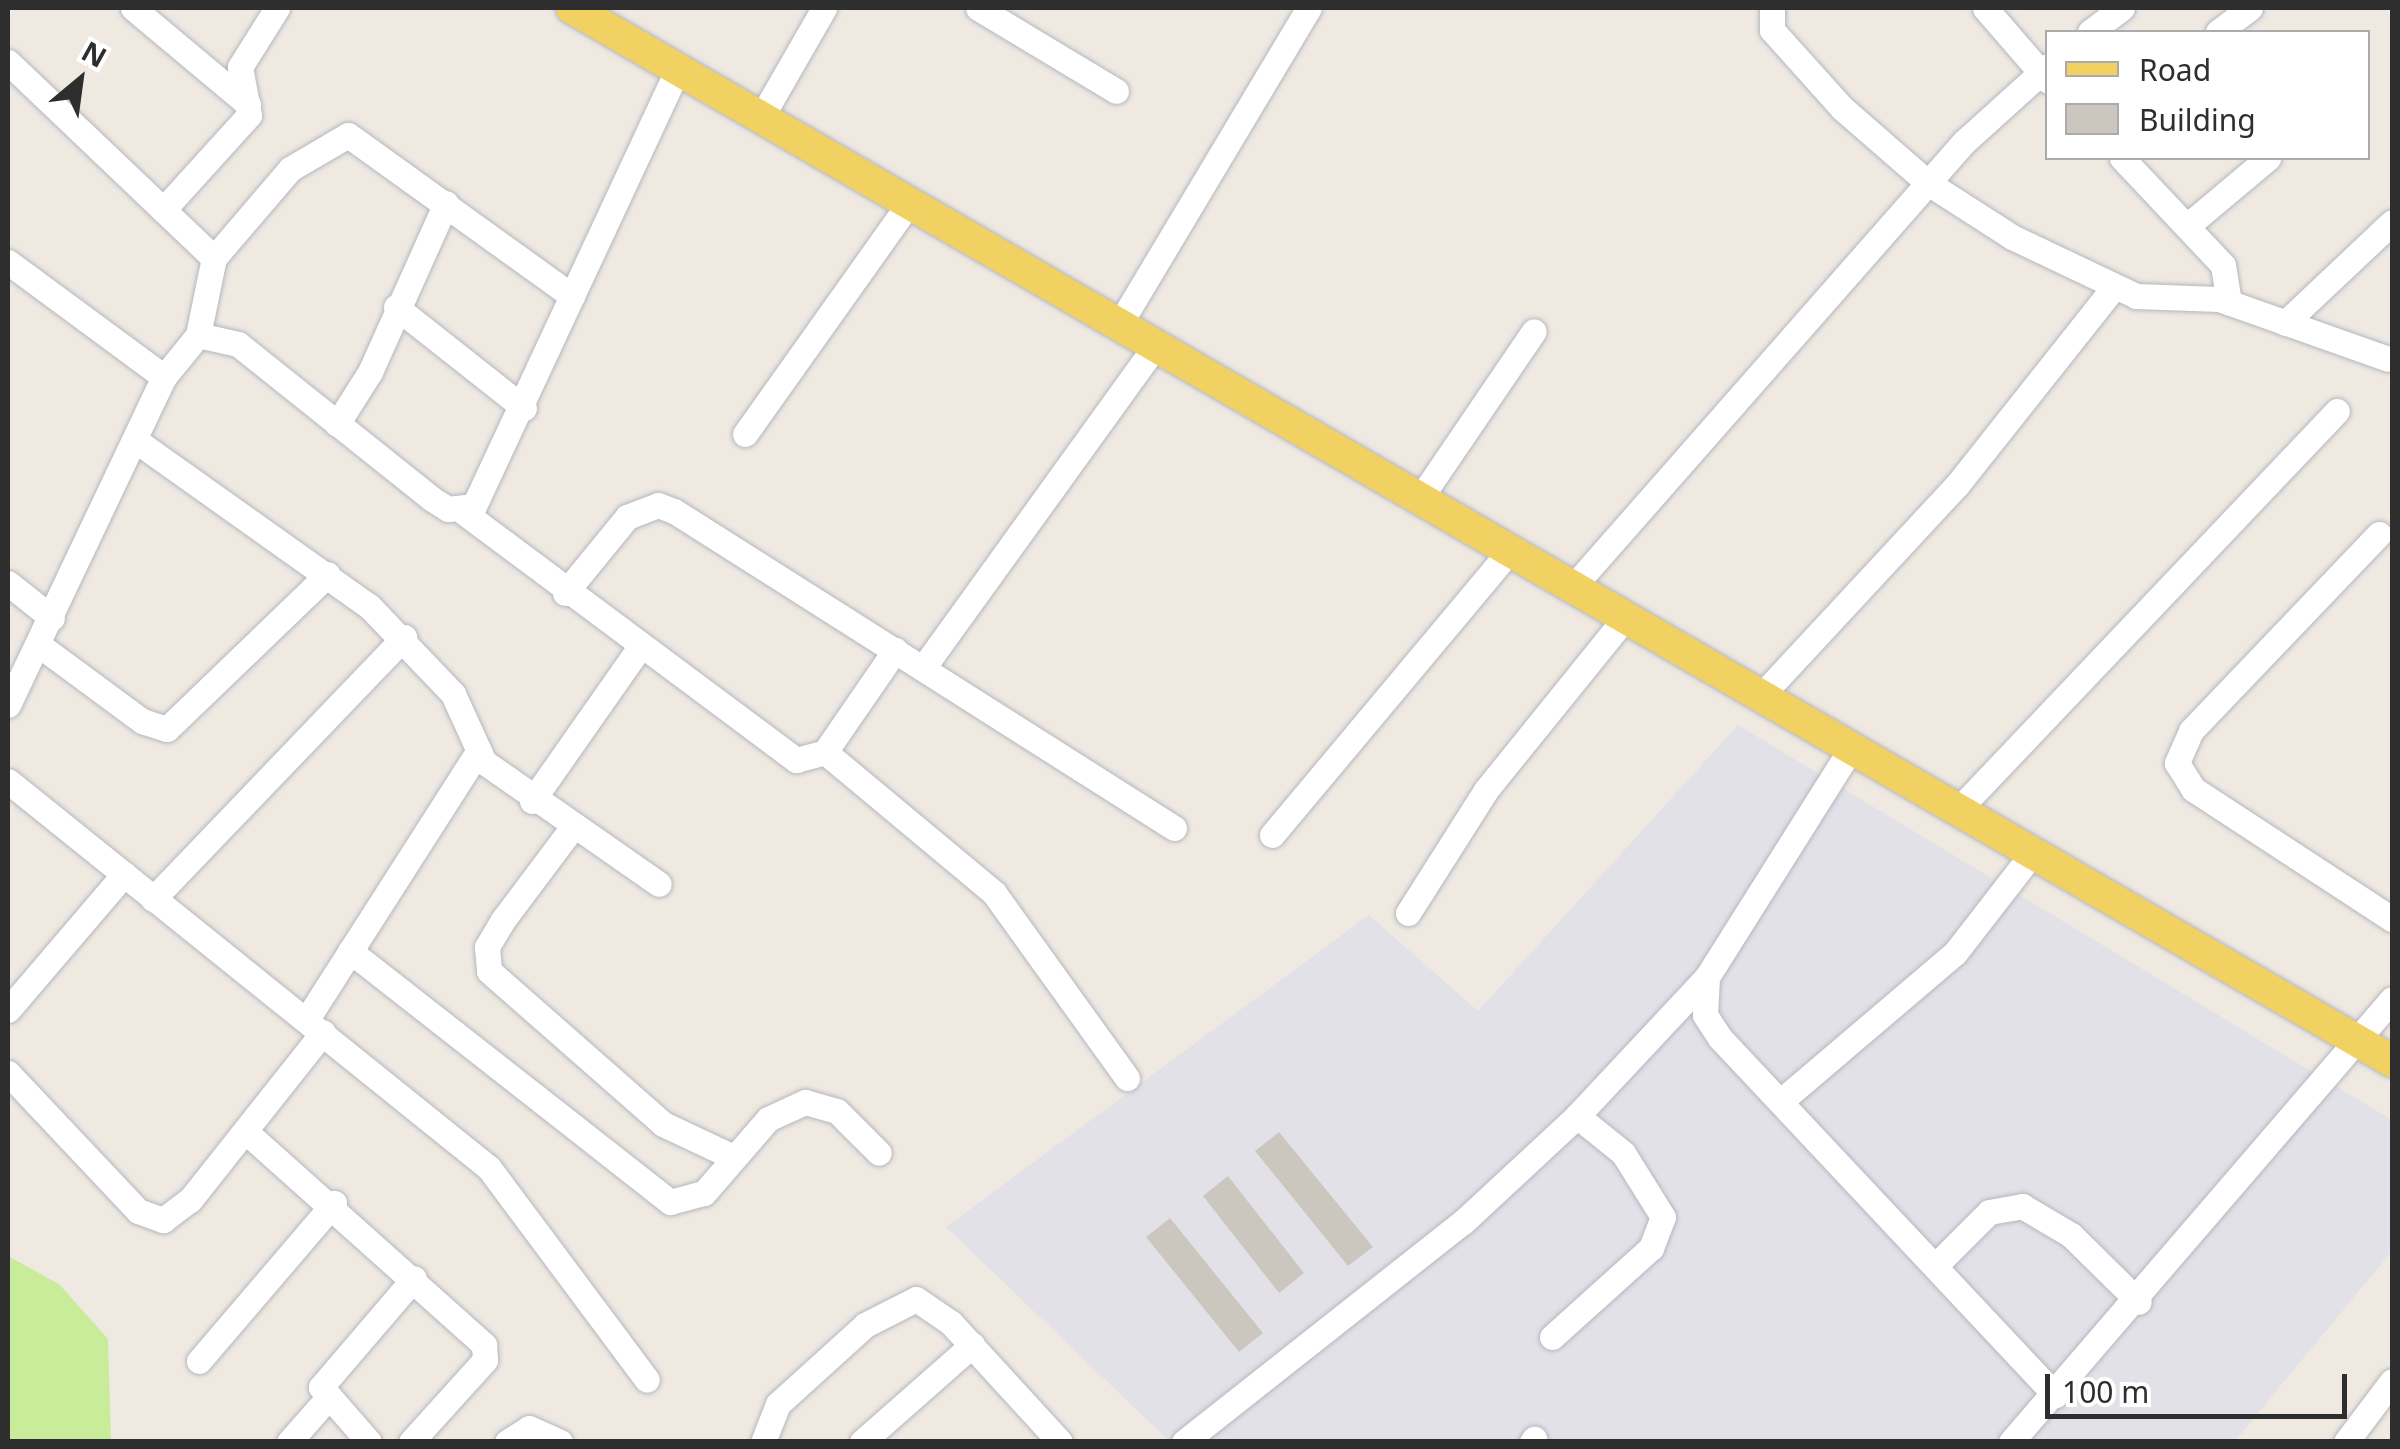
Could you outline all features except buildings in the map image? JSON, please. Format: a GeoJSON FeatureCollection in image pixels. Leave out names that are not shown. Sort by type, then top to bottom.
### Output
{"type":"FeatureCollection","features":[{"type":"Feature","properties":{"kind":"main road"},"geometry":{"type":"LineString","coordinates":[[572,8],[680,66],[1759,698],[2392,1061]]}},
{"type":"Feature","properties":{"kind":"street"},"geometry":{"type":"LineString","coordinates":[[133,8],[252,106]]}},
{"type":"Feature","properties":{"kind":"street"},"geometry":{"type":"LineString","coordinates":[[252,106],[240,67],[277,8]]}},
{"type":"Feature","properties":{"kind":"street"},"geometry":{"type":"LineString","coordinates":[[762,116],[824,8]]}},
{"type":"Feature","properties":{"kind":"street"},"geometry":{"type":"LineString","coordinates":[[978,8],[1116,91]]}},
{"type":"Feature","properties":{"kind":"street"},"geometry":{"type":"LineString","coordinates":[[1119,326],[1309,8]]}},
{"type":"Feature","properties":{"kind":"street"},"geometry":{"type":"LineString","coordinates":[[1772,8],[1772,30],[1786,48],[1928,183],[2114,288],[2151,300],[2229,304],[2388,359]]}},
{"type":"Feature","properties":{"kind":"street"},"geometry":{"type":"LineString","coordinates":[[1572,588],[1928,183],[2045,73],[1984,8]]}},
{"type":"Feature","properties":{"kind":"street"},"geometry":{"type":"LineString","coordinates":[[2093,30],[2122,8]]}},
{"type":"Feature","properties":{"kind":"street"},"geometry":{"type":"LineString","coordinates":[[2221,30],[2250,8]]}},
{"type":"Feature","properties":{"kind":"street"},"geometry":{"type":"LineString","coordinates":[[462,511],[484,495],[680,66]]}},
{"type":"Feature","properties":{"kind":"street"},"geometry":{"type":"LineString","coordinates":[[10,73],[214,258]]}},
{"type":"Feature","properties":{"kind":"street"},"geometry":{"type":"LineString","coordinates":[[164,210],[252,106]]}},
{"type":"Feature","properties":{"kind":"street"},"geometry":{"type":"LineString","coordinates":[[8,705],[164,377],[198,335],[214,258],[290,169],[334,138],[362,141],[572,296]]}},
{"type":"Feature","properties":{"kind":"street"},"geometry":{"type":"LineString","coordinates":[[2124,160],[2230,276],[2229,304]]}},
{"type":"Feature","properties":{"kind":"street"},"geometry":{"type":"LineString","coordinates":[[2187,226],[2266,160]]}},
{"type":"Feature","properties":{"kind":"street"},"geometry":{"type":"LineString","coordinates":[[337,424],[446,203]]}},
{"type":"Feature","properties":{"kind":"street"},"geometry":{"type":"LineString","coordinates":[[745,434],[910,203]]}},
{"type":"Feature","properties":{"kind":"street"},"geometry":{"type":"LineString","coordinates":[[2285,323],[2392,222]]}},
{"type":"Feature","properties":{"kind":"street"},"geometry":{"type":"LineString","coordinates":[[8,262],[164,377]]}},
{"type":"Feature","properties":{"kind":"street"},"geometry":{"type":"LineString","coordinates":[[1759,698],[1957,485],[2114,288]]}},
{"type":"Feature","properties":{"kind":"street"},"geometry":{"type":"LineString","coordinates":[[396,307],[524,408]]}},
{"type":"Feature","properties":{"kind":"street"},"geometry":{"type":"LineString","coordinates":[[1419,500],[1534,331]]}},
{"type":"Feature","properties":{"kind":"street"},"geometry":{"type":"LineString","coordinates":[[198,335],[238,344],[432,499],[462,511],[786,755],[806,762],[825,752],[895,650]]}},
{"type":"Feature","properties":{"kind":"street"},"geometry":{"type":"LineString","coordinates":[[924,668],[1154,346]]}},
{"type":"Feature","properties":{"kind":"street"},"geometry":{"type":"LineString","coordinates":[[1956,812],[2336,412]]}},
{"type":"Feature","properties":{"kind":"street"},"geometry":{"type":"LineString","coordinates":[[135,440],[328,574],[404,637],[468,715],[479,750],[532,801],[659,884]]}},
{"type":"Feature","properties":{"kind":"street"},"geometry":{"type":"LineString","coordinates":[[566,593],[627,517],[658,506],[924,668],[1174,828]]}},
{"type":"Feature","properties":{"kind":"street"},"geometry":{"type":"LineString","coordinates":[[2378,534],[2191,731],[2177,763],[2193,789],[2392,918]]}},
{"type":"Feature","properties":{"kind":"street"},"geometry":{"type":"LineString","coordinates":[[1272,836],[1509,552]]}},
{"type":"Feature","properties":{"kind":"street"},"geometry":{"type":"LineString","coordinates":[[39,644],[142,721],[168,729],[328,574]]}},
{"type":"Feature","properties":{"kind":"street"},"geometry":{"type":"LineString","coordinates":[[8,584],[52,618]]}},
{"type":"Feature","properties":{"kind":"street"},"geometry":{"type":"LineString","coordinates":[[1408,913],[1486,790],[1624,619]]}},
{"type":"Feature","properties":{"kind":"street"},"geometry":{"type":"LineString","coordinates":[[154,899],[404,637]]}},
{"type":"Feature","properties":{"kind":"street"},"geometry":{"type":"LineString","coordinates":[[532,801],[639,648]]}},
{"type":"Feature","properties":{"kind":"street"},"geometry":{"type":"LineString","coordinates":[[8,1072],[150,1218],[178,1214],[246,1131],[315,1026],[350,951],[479,750]]}},
{"type":"Feature","properties":{"kind":"street"},"geometry":{"type":"LineString","coordinates":[[1195,1438],[1463,1222],[1578,1116],[1707,977],[1850,750]]}},
{"type":"Feature","properties":{"kind":"street"},"geometry":{"type":"LineString","coordinates":[[825,752],[994,893],[1128,1078]]}},
{"type":"Feature","properties":{"kind":"street"},"geometry":{"type":"LineString","coordinates":[[8,782],[489,1168],[648,1380]]}},
{"type":"Feature","properties":{"kind":"street"},"geometry":{"type":"LineString","coordinates":[[572,828],[502,920],[487,947],[489,971],[662,1124],[732,1158]]}},
{"type":"Feature","properties":{"kind":"street"},"geometry":{"type":"LineString","coordinates":[[1781,1102],[1955,953],[2031,856]]}},
{"type":"Feature","properties":{"kind":"street"},"geometry":{"type":"LineString","coordinates":[[8,1010],[124,874]]}},
{"type":"Feature","properties":{"kind":"street"},"geometry":{"type":"LineString","coordinates":[[350,951],[670,1202],[704,1192],[768,1119],[805,1102],[837,1111],[879,1153]]}},
{"type":"Feature","properties":{"kind":"street"},"geometry":{"type":"LineString","coordinates":[[1707,977],[1710,1025],[2055,1395]]}},
{"type":"Feature","properties":{"kind":"street"},"geometry":{"type":"LineString","coordinates":[[2011,1442],[2139,1302],[2392,999]]}},
{"type":"Feature","properties":{"kind":"street"},"geometry":{"type":"LineString","coordinates":[[1552,1336],[1651,1248],[1663,1217],[1623,1153],[1578,1116]]}},
{"type":"Feature","properties":{"kind":"street"},"geometry":{"type":"LineString","coordinates":[[246,1131],[334,1203],[487,1352],[411,1442]]}},
{"type":"Feature","properties":{"kind":"street"},"geometry":{"type":"LineString","coordinates":[[199,1361],[334,1203]]}},
{"type":"Feature","properties":{"kind":"street"},"geometry":{"type":"LineString","coordinates":[[1936,1265],[1989,1212],[2022,1206],[2071,1236],[2139,1302]]}},
{"type":"Feature","properties":{"kind":"street"},"geometry":{"type":"LineString","coordinates":[[369,1442],[326,1400],[324,1381],[414,1278]]}},
{"type":"Feature","properties":{"kind":"street"},"geometry":{"type":"LineString","coordinates":[[764,1442],[778,1404],[900,1300],[929,1304],[1060,1442]]}},
{"type":"Feature","properties":{"kind":"street"},"geometry":{"type":"LineString","coordinates":[[862,1442],[972,1345]]}},
{"type":"Feature","properties":{"kind":"street"},"geometry":{"type":"LineString","coordinates":[[2346,1442],[2392,1381]]}},
{"type":"Feature","properties":{"kind":"street"},"geometry":{"type":"LineString","coordinates":[[289,1442],[326,1400]]}},
{"type":"Feature","properties":{"kind":"street"},"geometry":{"type":"LineString","coordinates":[[507,1442],[529,1428],[560,1442]]}},
{"type":"Feature","properties":{"kind":"shaded area"},"geometry":{"type":"Polygon","coordinates":[[[1738,725],[2392,1120],[2392,1251],[2235,1441],[1169,1441],[946,1227],[1369,915],[1478,1011],[1738,725]]]}},
{"type":"Feature","properties":{"kind":"green space"},"geometry":{"type":"Polygon","coordinates":[[[8,1256],[59,1284],[108,1339],[111,1441],[8,1441],[8,1256]]]}}]}
